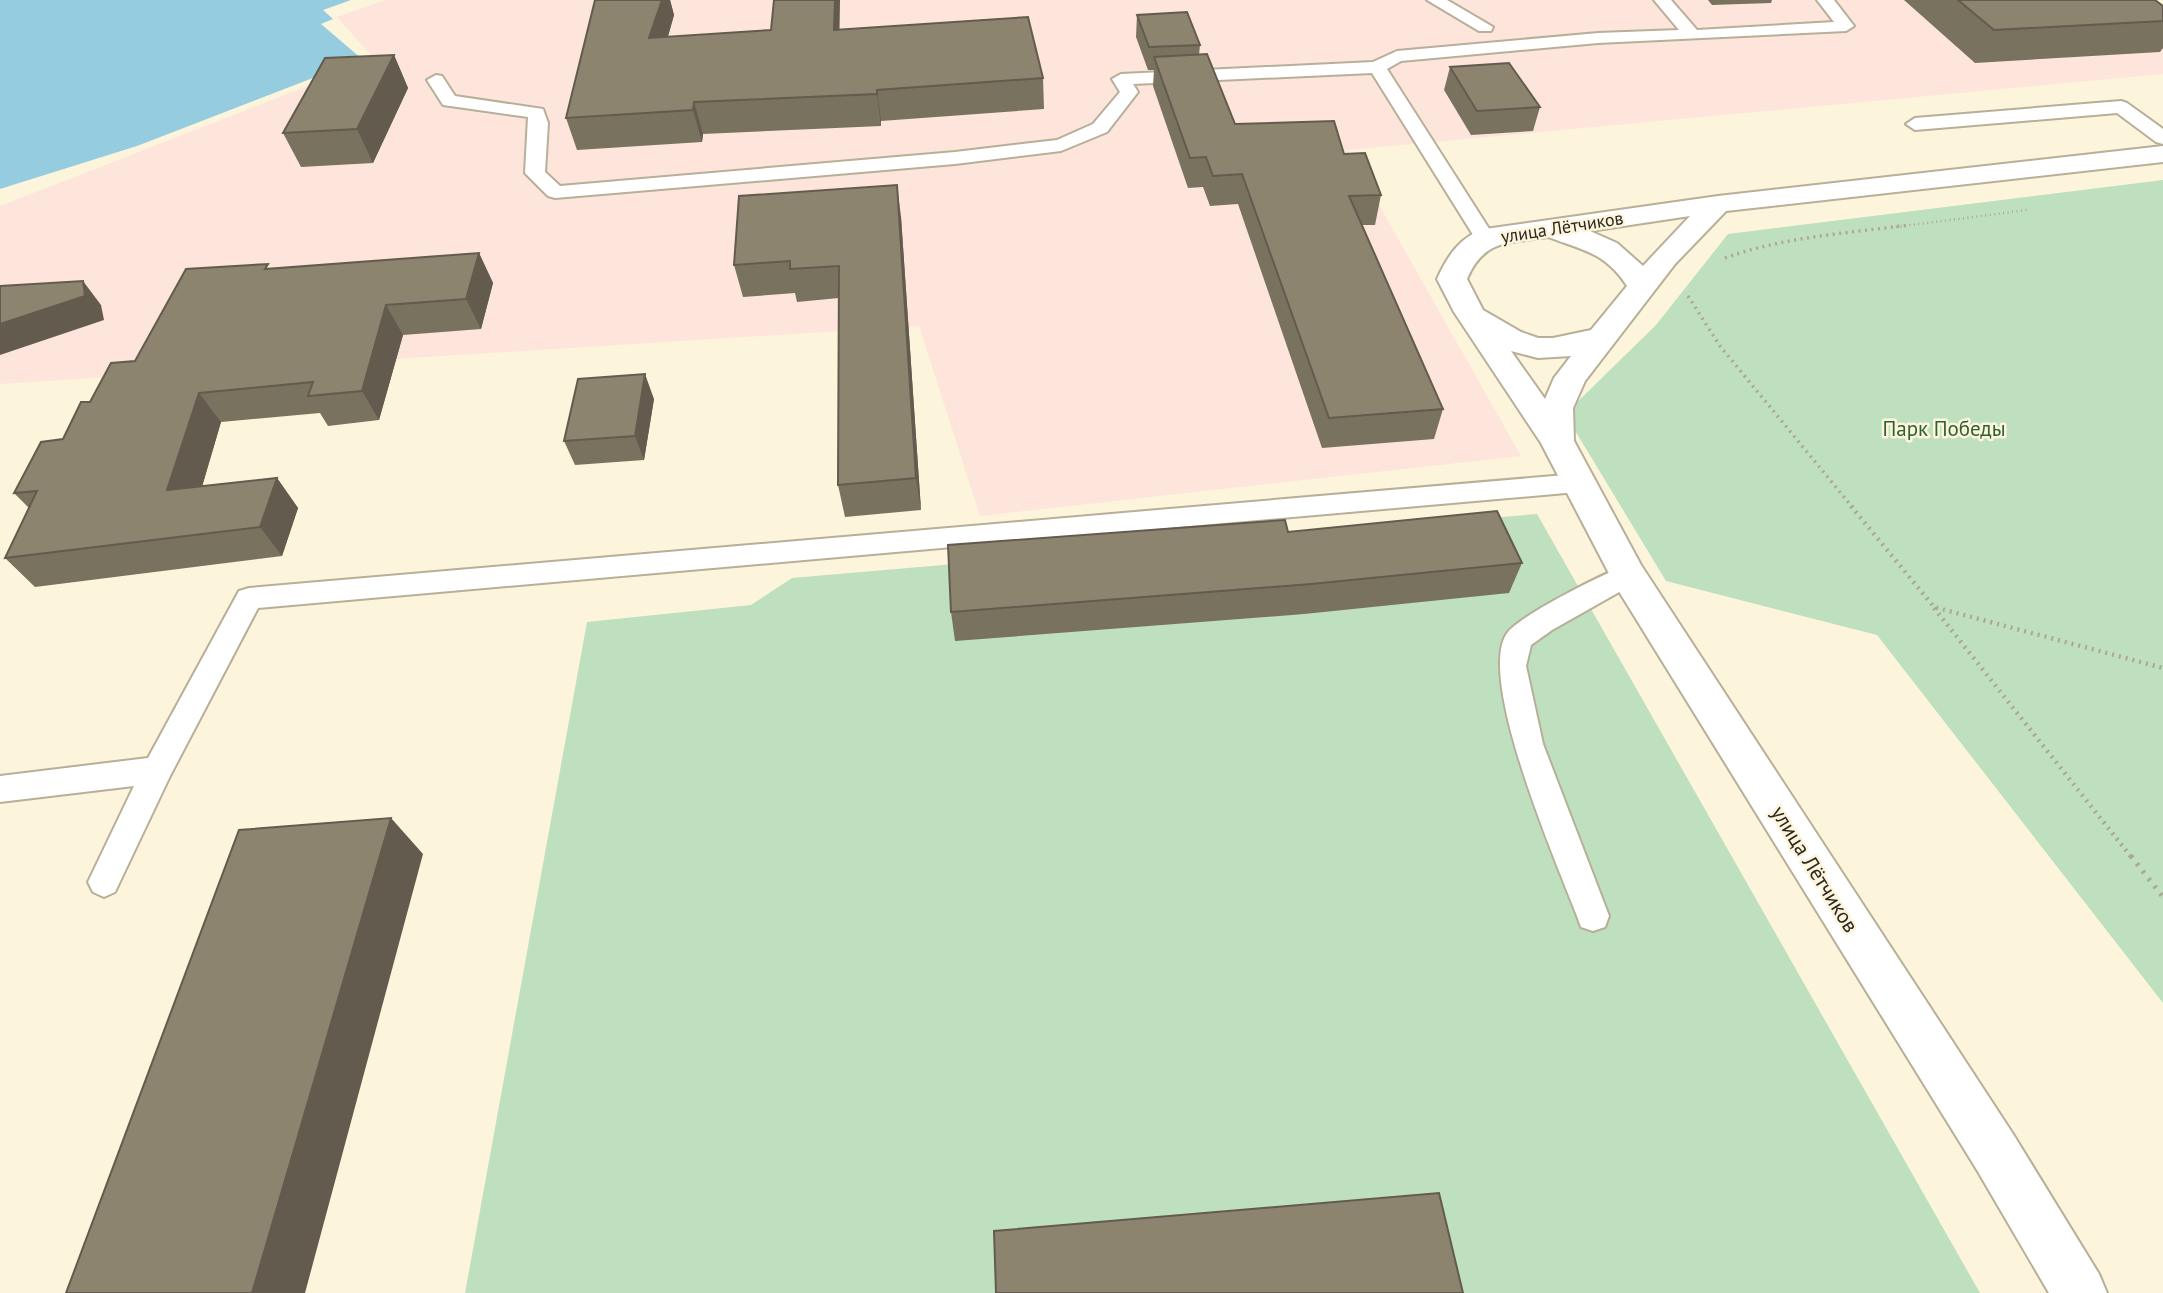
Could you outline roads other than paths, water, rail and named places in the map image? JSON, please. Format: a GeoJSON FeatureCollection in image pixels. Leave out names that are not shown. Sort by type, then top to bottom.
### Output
{"type":"FeatureCollection","features":[{"type":"Feature","properties":{"kind":"main road","name":"улица Лётчиков"},"geometry":{"type":"LineString","coordinates":[[2080,1293],[1987,1140],[1628,575],[1557,441],[1466,309],[1452,279],[1462,257],[1485,239],[1541,229],[1718,204],[2163,154]]}},
{"type":"Feature","properties":{"kind":"main road","name":"улица Лётчиков"},"geometry":{"type":"LineString","coordinates":[[1557,441],[1557,408],[1570,378],[1665,258],[1718,204]]}},
{"type":"Feature","properties":{"kind":"main road"},"geometry":{"type":"LineString","coordinates":[[1541,229],[1582,236],[1609,249],[1630,265],[1643,287]]}},
{"type":"Feature","properties":{"kind":"main road"},"geometry":{"type":"LineString","coordinates":[[1466,309],[1500,335],[1531,348],[1570,349],[1604,338]]}},
{"type":"Feature","properties":{"kind":"lane"},"geometry":{"type":"LineString","coordinates":[[1435,0],[1485,27]]}},
{"type":"Feature","properties":{"kind":"lane"},"geometry":{"type":"LineString","coordinates":[[1467,0],[1497,47]]}},
{"type":"Feature","properties":{"kind":"lane"},"geometry":{"type":"LineString","coordinates":[[1662,0],[1692,35]]}},
{"type":"Feature","properties":{"kind":"lane"},"geometry":{"type":"LineString","coordinates":[[436,80],[449,101],[536,113],[539,123],[535,173],[555,192],[955,158],[1061,145],[1100,128],[1129,92],[1121,79],[1377,66],[1397,56],[1598,38],[1846,26],[1825,0]]}},
{"type":"Feature","properties":{"kind":"lane"},"geometry":{"type":"LineString","coordinates":[[1377,66],[1485,239]]}},
{"type":"Feature","properties":{"kind":"lane"},"geometry":{"type":"LineString","coordinates":[[1915,124],[2121,107],[2163,138]]}},
{"type":"Feature","properties":{"kind":"lane"},"geometry":{"type":"LineString","coordinates":[[104,882],[157,771],[249,598],[1577,482]]}},
{"type":"Feature","properties":{"kind":"lane"},"geometry":{"type":"LineString","coordinates":[[1593,916],[1528,744],[1512,666],[1518,639],[1542,622],[1628,575]]}},
{"type":"Feature","properties":{"kind":"lane"},"geometry":{"type":"LineString","coordinates":[[0,789],[157,771]]}},
{"type":"Feature","properties":{"kind":"water"},"geometry":{"type":"Polygon","coordinates":[[[0,0],[351,0],[323,10],[333,19],[321,24],[362,59],[137,146],[0,189],[0,0]]]}},
{"type":"Feature","properties":{"kind":"park label","name":"Парк Победы"},"geometry":{"type":"Point","coordinates":[1944,428]}}]}
